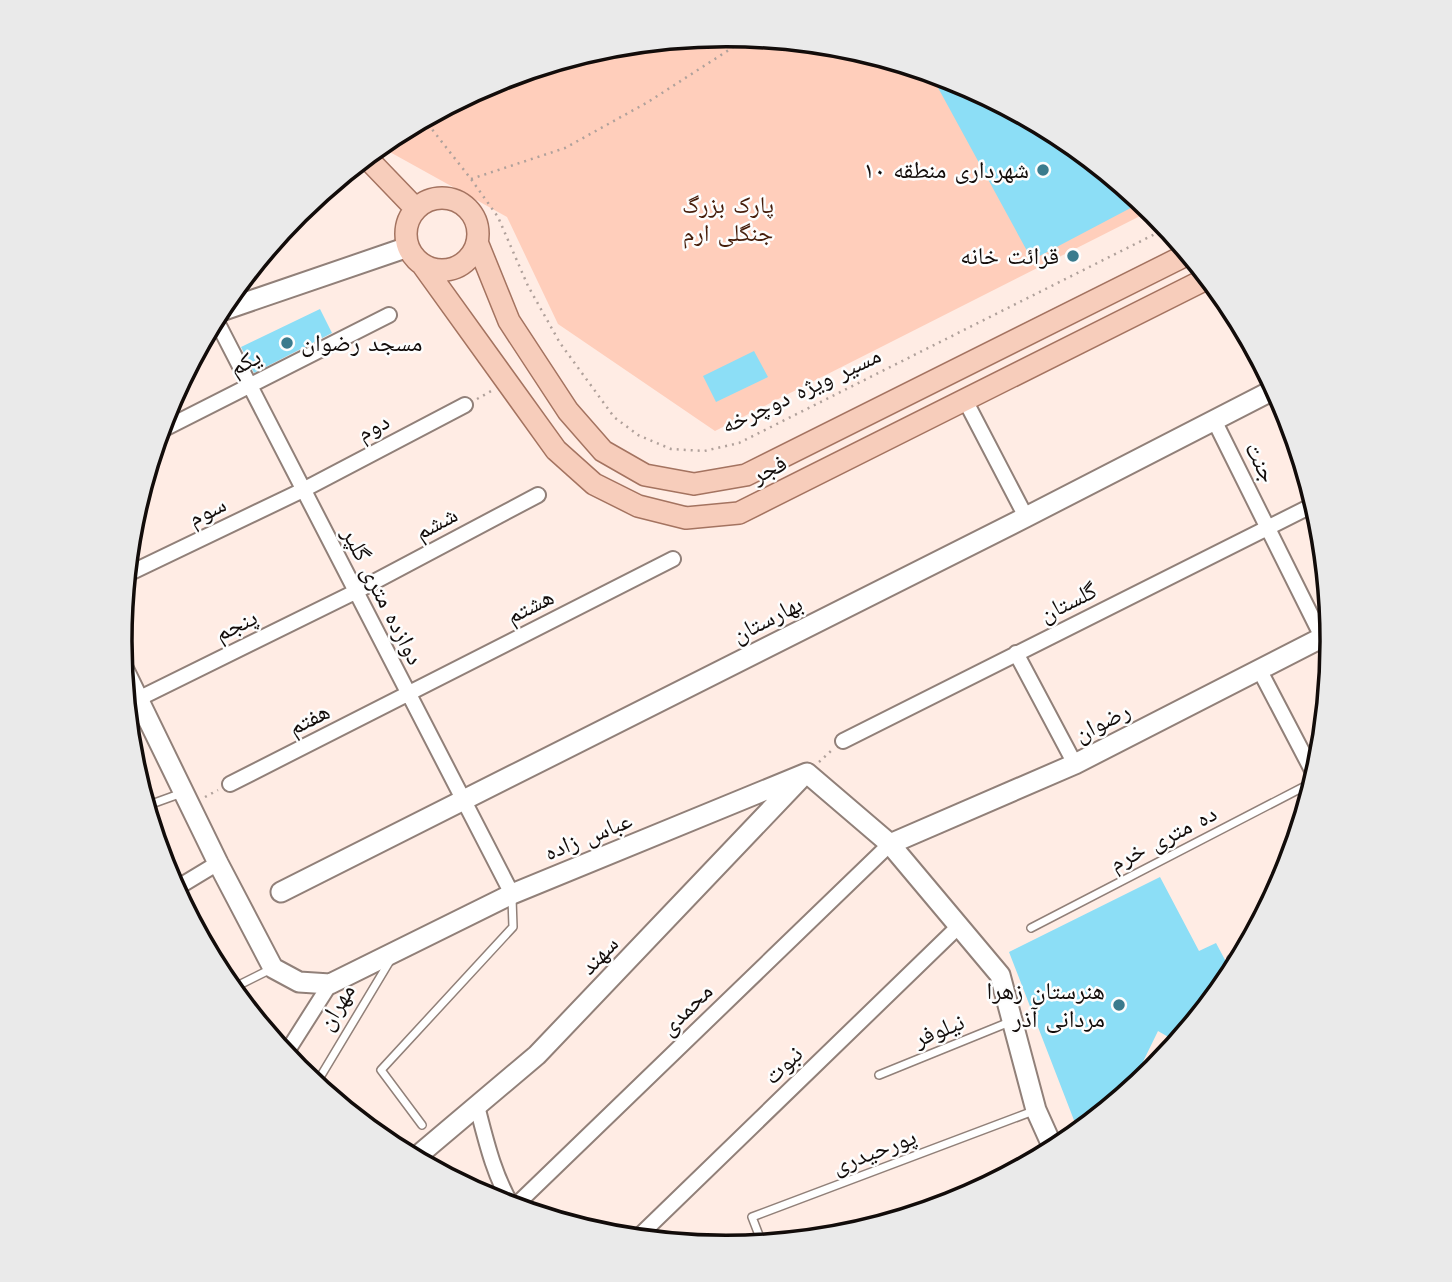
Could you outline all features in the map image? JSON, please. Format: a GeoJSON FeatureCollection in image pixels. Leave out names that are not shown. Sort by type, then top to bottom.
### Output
{"type":"FeatureCollection","features":[{"type":"Feature","properties":{"kind":"main road"},"geometry":{"type":"LineString","coordinates":[[373,164],[416,209]]}},
{"type":"Feature","properties":{"kind":"main road"},"geometry":{"type":"LineString","coordinates":[[448,198],[469,209],[478,230],[477,242],[473,253],[465,262],[444,270],[432,269],[415,256],[406,237],[406,227],[416,209],[425,202],[448,198]]}},
{"type":"Feature","properties":{"kind":"main road","name":"فجر"},"geometry":{"type":"LineString","coordinates":[[477,242],[509,321],[568,411],[603,451],[645,475],[694,484],[746,475],[1179,258]]}},
{"type":"Feature","properties":{"kind":"main road"},"geometry":{"type":"LineString","coordinates":[[235,307],[415,256]]}},
{"type":"Feature","properties":{"kind":"main road","name":"فجر"},"geometry":{"type":"LineString","coordinates":[[415,256],[556,450],[594,484],[638,506],[686,518],[740,513],[1199,283]]}},
{"type":"Feature","properties":{"kind":"main road"},"geometry":{"type":"LineString","coordinates":[[950,372],[965,400]]}},
{"type":"Feature","properties":{"kind":"main road","name":"بهارستان"},"geometry":{"type":"LineString","coordinates":[[281,892],[1266,394]]}},
{"type":"Feature","properties":{"kind":"main road","name":"رضوان"},"geometry":{"type":"LineString","coordinates":[[890,844],[1075,764],[1320,639]]}},
{"type":"Feature","properties":{"kind":"main road"},"geometry":{"type":"LineString","coordinates":[[136,709],[273,968],[299,982],[330,984]]}},
{"type":"Feature","properties":{"kind":"main road"},"geometry":{"type":"LineString","coordinates":[[807,772],[890,844],[1000,975],[1036,1110],[1049,1139]]}},
{"type":"Feature","properties":{"kind":"main road","name":"عباس زاده"},"geometry":{"type":"LineString","coordinates":[[330,984],[512,894],[807,772]]}},
{"type":"Feature","properties":{"kind":"main road","name":"سهند"},"geometry":{"type":"LineString","coordinates":[[423,1151],[537,1055],[807,772]]}},
{"type":"Feature","properties":{"kind":"street","name":"یکم"},"geometry":{"type":"LineString","coordinates":[[173,424],[389,315]]}},
{"type":"Feature","properties":{"kind":"street","name":"دوازده متری گلپر"},"geometry":{"type":"LineString","coordinates":[[221,330],[512,894]]}},
{"type":"Feature","properties":{"kind":"street"},"geometry":{"type":"LineString","coordinates":[[965,400],[1026,517]]}},
{"type":"Feature","properties":{"kind":"street","name":"دوم"},"geometry":{"type":"LineString","coordinates":[[303,490],[465,405]]}},
{"type":"Feature","properties":{"kind":"street","name":"جنت"},"geometry":{"type":"LineString","coordinates":[[1214,420],[1268,528],[1319,620]]}},
{"type":"Feature","properties":{"kind":"street","name":"سوم"},"geometry":{"type":"LineString","coordinates":[[137,570],[303,490]]}},
{"type":"Feature","properties":{"kind":"street","name":"ششم"},"geometry":{"type":"LineString","coordinates":[[355,592],[538,495]]}},
{"type":"Feature","properties":{"kind":"street","name":"گلستان"},"geometry":{"type":"LineString","coordinates":[[843,741],[1305,509]]}},
{"type":"Feature","properties":{"kind":"street","name":"هشتم"},"geometry":{"type":"LineString","coordinates":[[408,694],[673,559]]}},
{"type":"Feature","properties":{"kind":"street","name":"پنجم"},"geometry":{"type":"LineString","coordinates":[[136,699],[355,592]]}},
{"type":"Feature","properties":{"kind":"street"},"geometry":{"type":"LineString","coordinates":[[1016,653],[1075,764]]}},
{"type":"Feature","properties":{"kind":"street"},"geometry":{"type":"LineString","coordinates":[[1259,670],[1307,761]]}},
{"type":"Feature","properties":{"kind":"street","name":"هفتم"},"geometry":{"type":"LineString","coordinates":[[230,784],[408,694]]}},
{"type":"Feature","properties":{"kind":"street","name":"محمدی"},"geometry":{"type":"LineString","coordinates":[[523,1199],[890,844]]}},
{"type":"Feature","properties":{"kind":"street"},"geometry":{"type":"LineString","coordinates":[[184,884],[218,863]]}},
{"type":"Feature","properties":{"kind":"street","name":"نبوت"},"geometry":{"type":"LineString","coordinates":[[646,1229],[960,925]]}},
{"type":"Feature","properties":{"kind":"street","name":"مهران"},"geometry":{"type":"LineString","coordinates":[[291,1045],[330,984]]}},
{"type":"Feature","properties":{"kind":"street"},"geometry":{"type":"LineString","coordinates":[[477,1106],[494,1168],[505,1192]]}},
{"type":"Feature","properties":{"kind":"lane","name":"ده متری خرم"},"geometry":{"type":"LineString","coordinates":[[1031,928],[1301,788]]}},
{"type":"Feature","properties":{"kind":"lane"},"geometry":{"type":"LineString","coordinates":[[155,804],[186,799]]}},
{"type":"Feature","properties":{"kind":"lane"},"geometry":{"type":"LineString","coordinates":[[422,1125],[381,1070],[513,927],[512,894]]}},
{"type":"Feature","properties":{"kind":"lane","name":"مهران"},"geometry":{"type":"LineString","coordinates":[[321,1075],[395,953]]}},
{"type":"Feature","properties":{"kind":"lane"},"geometry":{"type":"LineString","coordinates":[[241,984],[273,968]]}},
{"type":"Feature","properties":{"kind":"lane","name":"نیلوفر"},"geometry":{"type":"LineString","coordinates":[[879,1075],[1013,1021]]}},
{"type":"Feature","properties":{"kind":"lane","name":"پورحیدری"},"geometry":{"type":"LineString","coordinates":[[758,1233],[752,1217],[1036,1110]]}},
{"type":"Feature","properties":{"kind":"path"},"geometry":{"type":"LineString","coordinates":[[471,179],[565,148],[648,102],[733,47]]}},
{"type":"Feature","properties":{"kind":"path","name":"مسیر ویژه دوچرخه"},"geometry":{"type":"LineString","coordinates":[[430,127],[498,217],[527,286],[560,343],[614,417],[638,435],[671,449],[704,451],[739,443],[1157,233]]}},
{"type":"Feature","properties":{"kind":"path"},"geometry":{"type":"LineString","coordinates":[[465,405],[506,382]]}},
{"type":"Feature","properties":{"kind":"path"},"geometry":{"type":"LineString","coordinates":[[807,772],[843,741]]}},
{"type":"Feature","properties":{"kind":"path"},"geometry":{"type":"LineString","coordinates":[[186,799],[230,784]]}},
{"type":"Feature","properties":{"kind":"green space","name":"پارک بزرگ جنگلی ارم"},"geometry":{"type":"Polygon","coordinates":[[[726,47],[803,52],[842,59],[880,67],[953,92],[989,108],[1056,147],[1140,216],[715,431],[558,324],[507,217],[389,152],[463,108],[499,92],[572,67],[649,52],[726,47]]]}},
{"type":"Feature","properties":{"kind":"building","name":"شهرداری منطقه ۱۰"},"geometry":{"type":"Polygon","coordinates":[[[937,86],[989,108],[1056,147],[1131,208],[1032,260],[937,86]]]}},
{"type":"Feature","properties":{"kind":"building","name":"مسجد رضوان"},"geometry":{"type":"Polygon","coordinates":[[[320,309],[332,333],[254,373],[241,347],[320,309]]]}},
{"type":"Feature","properties":{"kind":"building"},"geometry":{"type":"Polygon","coordinates":[[[754,351],[768,377],[716,402],[703,376],[754,351]]]}},
{"type":"Feature","properties":{"kind":"building","name":"هنرستان زهرا مردانی آذر"},"geometry":{"type":"Polygon","coordinates":[[[1160,877],[1199,951],[1216,943],[1226,961],[1168,1037],[1158,1031],[1141,1065],[1074,1121],[1009,952],[1160,877]]]}},
{"type":"Feature","properties":{"kind":"place","name":"شهرداری منطقه ۱۰"},"geometry":{"type":"Point","coordinates":[1043,170]}},
{"type":"Feature","properties":{"kind":"place","name":"قرائت خانه"},"geometry":{"type":"Point","coordinates":[1073,256]}},
{"type":"Feature","properties":{"kind":"place","name":"مسجد رضوان"},"geometry":{"type":"Point","coordinates":[287,343]}},
{"type":"Feature","properties":{"kind":"place","name":"هنرستان زهرا مردانی آذر"},"geometry":{"type":"Point","coordinates":[1119,1005]}}]}
